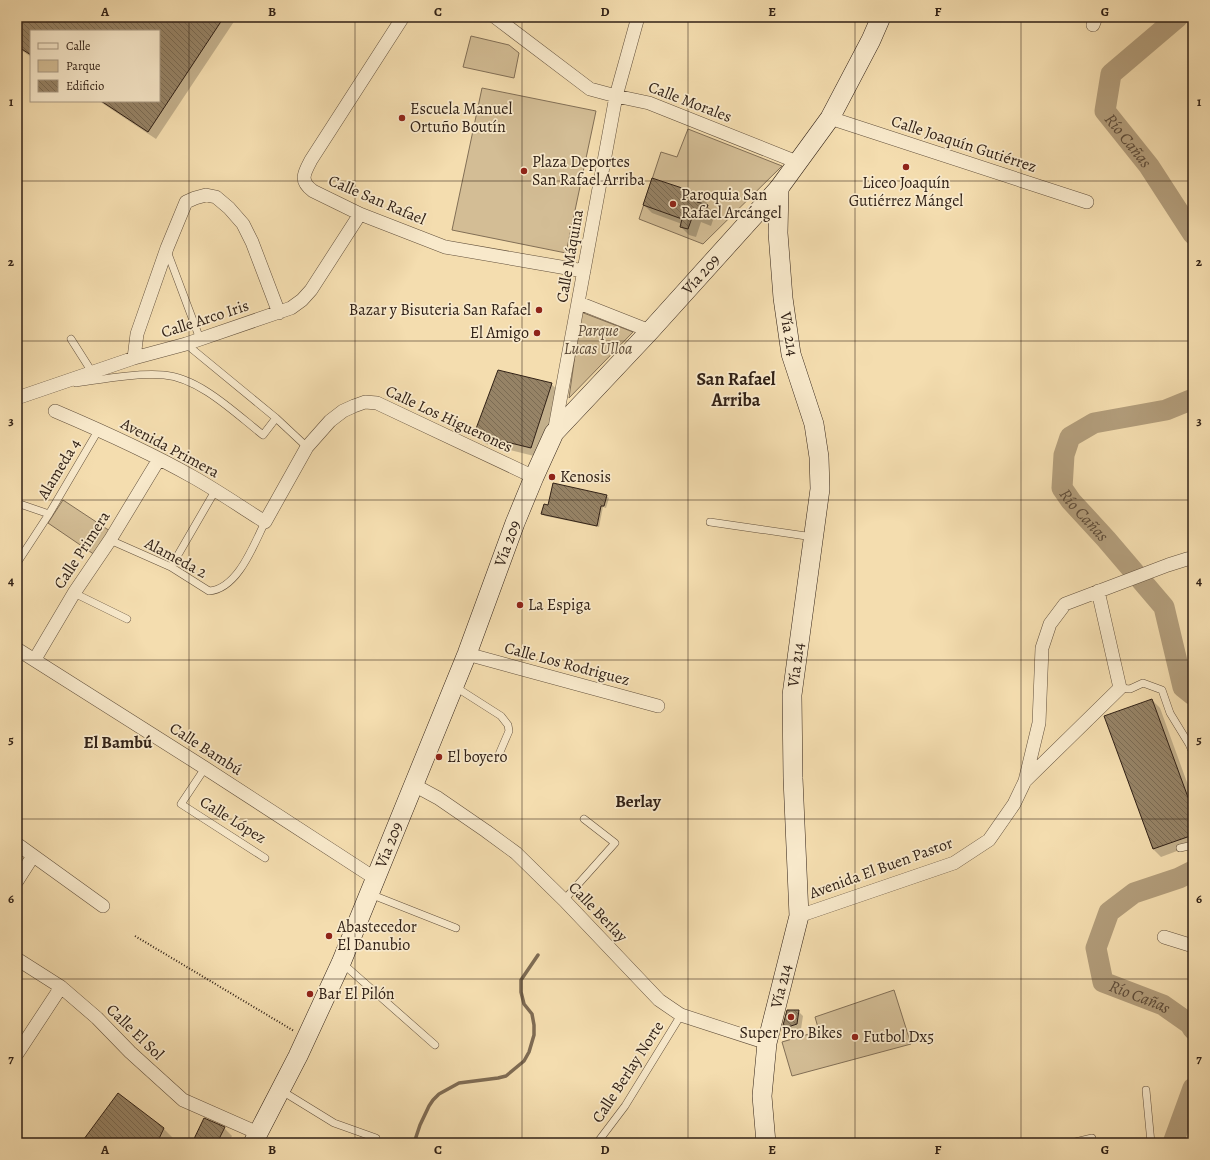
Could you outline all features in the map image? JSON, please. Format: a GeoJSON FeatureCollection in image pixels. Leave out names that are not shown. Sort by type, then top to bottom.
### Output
{"type":"FeatureCollection","features":[{"type":"Feature","properties":{"kind":"main road","name":"Vía 209"},"geometry":{"type":"LineString","coordinates":[[255,1138],[306,1038],[341,963],[467,654],[515,523],[554,432],[650,331],[779,188],[830,118],[871,40],[881,17]]}},
{"type":"Feature","properties":{"kind":"main road","name":"Vía 214"},"geometry":{"type":"LineString","coordinates":[[766,1143],[762,1096],[767,1043],[799,916],[793,778],[792,695],[820,489],[819,457],[814,424],[791,354],[782,298],[778,233],[779,188]]}},
{"type":"Feature","properties":{"kind":"main road"},"geometry":{"type":"LineString","coordinates":[[743,227],[750,225],[765,226],[778,233]]}},
{"type":"Feature","properties":{"kind":"street","name":"Calle San Rafael"},"geometry":{"type":"LineString","coordinates":[[404,17],[311,160],[305,171],[304,182],[307,187],[360,214],[445,247],[584,271]]}},
{"type":"Feature","properties":{"kind":"street","name":"Calle Morales"},"geometry":{"type":"LineString","coordinates":[[495,17],[590,89],[649,103],[797,162]]}},
{"type":"Feature","properties":{"kind":"street","name":"Calle Máquina"},"geometry":{"type":"LineString","coordinates":[[554,432],[616,96],[638,17]]}},
{"type":"Feature","properties":{"kind":"street","name":"Calle Joaquín Gutiérrez"},"geometry":{"type":"LineString","coordinates":[[830,118],[1087,202]]}},
{"type":"Feature","properties":{"kind":"street"},"geometry":{"type":"LineString","coordinates":[[134,358],[137,334],[166,248],[186,202],[195,198],[206,195],[216,197],[229,208],[243,224],[252,242],[279,313]]}},
{"type":"Feature","properties":{"kind":"street","name":"Calle Arco Iris"},"geometry":{"type":"LineString","coordinates":[[17,398],[134,358],[186,344],[291,308],[302,300],[311,290],[360,214]]}},
{"type":"Feature","properties":{"kind":"street"},"geometry":{"type":"LineString","coordinates":[[579,303],[650,331]]}},
{"type":"Feature","properties":{"kind":"street","name":"Calle Los Higuerones"},"geometry":{"type":"LineString","coordinates":[[265,522],[307,447],[330,421],[343,411],[365,402],[377,403],[534,477]]}},
{"type":"Feature","properties":{"kind":"street","name":"Avenida Primera"},"geometry":{"type":"LineString","coordinates":[[56,411],[99,429],[193,477],[265,522]]}},
{"type":"Feature","properties":{"kind":"street","name":"Calle Primera"},"geometry":{"type":"LineString","coordinates":[[35,659],[74,593],[110,540],[159,459]]}},
{"type":"Feature","properties":{"kind":"street","name":"Avenida El Buen Pastor"},"geometry":{"type":"LineString","coordinates":[[799,916],[954,863],[989,840],[1014,804],[1025,781],[1039,723],[1042,648],[1050,624],[1065,604],[1168,565],[1193,558]]}},
{"type":"Feature","properties":{"kind":"street"},"geometry":{"type":"LineString","coordinates":[[1025,781],[1120,688],[1098,591]]}},
{"type":"Feature","properties":{"kind":"street","name":"Calle Bambú"},"geometry":{"type":"LineString","coordinates":[[17,649],[205,768],[373,886]]}},
{"type":"Feature","properties":{"kind":"street","name":"Calle Los Rodriguez"},"geometry":{"type":"LineString","coordinates":[[467,654],[658,706]]}},
{"type":"Feature","properties":{"kind":"street","name":"Calle Berlay"},"geometry":{"type":"LineString","coordinates":[[414,785],[438,798],[510,849],[564,900],[659,1000],[681,1015],[767,1043]]}},
{"type":"Feature","properties":{"kind":"street"},"geometry":{"type":"LineString","coordinates":[[17,844],[103,906]]}},
{"type":"Feature","properties":{"kind":"street"},"geometry":{"type":"LineString","coordinates":[[17,881],[33,856]]}},
{"type":"Feature","properties":{"kind":"street"},"geometry":{"type":"LineString","coordinates":[[1164,937],[1193,946]]}},
{"type":"Feature","properties":{"kind":"street","name":"Calle El Sol"},"geometry":{"type":"LineString","coordinates":[[17,959],[61,987],[183,1100],[255,1138]]}},
{"type":"Feature","properties":{"kind":"street"},"geometry":{"type":"LineString","coordinates":[[17,1054],[61,987]]}},
{"type":"Feature","properties":{"kind":"lane"},"geometry":{"type":"LineString","coordinates":[[166,248],[200,339]]}},
{"type":"Feature","properties":{"kind":"lane"},"geometry":{"type":"LineString","coordinates":[[71,339],[92,372]]}},
{"type":"Feature","properties":{"kind":"lane"},"geometry":{"type":"LineString","coordinates":[[186,344],[276,418],[307,447]]}},
{"type":"Feature","properties":{"kind":"lane"},"geometry":{"type":"LineString","coordinates":[[49,387],[122,377],[166,375],[198,386],[263,435],[276,418]]}},
{"type":"Feature","properties":{"kind":"lane","name":"Alameda 4"},"geometry":{"type":"LineString","coordinates":[[17,563],[49,514],[99,429]]}},
{"type":"Feature","properties":{"kind":"lane"},"geometry":{"type":"LineString","coordinates":[[171,567],[215,491]]}},
{"type":"Feature","properties":{"kind":"lane"},"geometry":{"type":"LineString","coordinates":[[17,503],[49,514]]}},
{"type":"Feature","properties":{"kind":"lane","name":"Alameda 2"},"geometry":{"type":"LineString","coordinates":[[110,540],[171,567],[209,591],[215,591],[230,581],[239,572],[265,522]]}},
{"type":"Feature","properties":{"kind":"lane"},"geometry":{"type":"LineString","coordinates":[[710,522],[813,537]]}},
{"type":"Feature","properties":{"kind":"lane"},"geometry":{"type":"LineString","coordinates":[[74,593],[127,619]]}},
{"type":"Feature","properties":{"kind":"lane"},"geometry":{"type":"LineString","coordinates":[[1120,688],[1130,689],[1143,682],[1162,690],[1170,713],[1193,753]]}},
{"type":"Feature","properties":{"kind":"lane"},"geometry":{"type":"LineString","coordinates":[[454,686],[501,716],[508,725],[509,731],[497,759]]}},
{"type":"Feature","properties":{"kind":"lane","name":"Calle López"},"geometry":{"type":"LineString","coordinates":[[205,768],[181,804],[265,858]]}},
{"type":"Feature","properties":{"kind":"lane"},"geometry":{"type":"LineString","coordinates":[[564,900],[615,843],[584,819]]}},
{"type":"Feature","properties":{"kind":"lane"},"geometry":{"type":"LineString","coordinates":[[1180,848],[1193,845]]}},
{"type":"Feature","properties":{"kind":"lane"},"geometry":{"type":"LineString","coordinates":[[373,886],[456,928]]}},
{"type":"Feature","properties":{"kind":"lane"},"geometry":{"type":"LineString","coordinates":[[341,963],[435,1045]]}},
{"type":"Feature","properties":{"kind":"lane","name":"Calle Berlay Norte"},"geometry":{"type":"LineString","coordinates":[[597,1143],[625,1106],[681,1015]]}},
{"type":"Feature","properties":{"kind":"lane"},"geometry":{"type":"LineString","coordinates":[[280,1090],[334,1123],[376,1138]]}},
{"type":"Feature","properties":{"kind":"lane"},"geometry":{"type":"LineString","coordinates":[[1146,1090],[1151,1143]]}},
{"type":"Feature","properties":{"kind":"lane"},"geometry":{"type":"LineString","coordinates":[[1071,1143],[1092,1138]]}},
{"type":"Feature","properties":{"kind":"path"},"geometry":{"type":"LineString","coordinates":[[135,936],[306,1038]]}},
{"type":"Feature","properties":{"kind":"green space"},"geometry":{"type":"Polygon","coordinates":[[[471,36],[509,45],[519,53],[514,78],[463,67],[471,36]]]}},
{"type":"Feature","properties":{"kind":"green space","name":"Plaza Deportes San Rafael Arriba"},"geometry":{"type":"Polygon","coordinates":[[[482,88],[596,111],[566,253],[452,230],[482,88]]]}},
{"type":"Feature","properties":{"kind":"green space"},"geometry":{"type":"Polygon","coordinates":[[[688,129],[782,166],[703,244],[639,219],[661,152],[677,157],[688,129]]]}},
{"type":"Feature","properties":{"kind":"green space","name":"Parque Lucas Ulloa"},"geometry":{"type":"Polygon","coordinates":[[[581,312],[633,332],[569,398],[581,312]]]}},
{"type":"Feature","properties":{"kind":"green space"},"geometry":{"type":"Polygon","coordinates":[[[63,500],[110,531],[95,555],[48,523],[63,500]]]}},
{"type":"Feature","properties":{"kind":"green space","name":"Futbol Dx5"},"geometry":{"type":"Polygon","coordinates":[[[894,990],[911,1044],[792,1076],[782,1042],[819,1031],[815,1017],[894,990]]]}},
{"type":"Feature","properties":{"kind":"building"},"geometry":{"type":"Polygon","coordinates":[[[24,17],[224,17],[148,132],[103,102],[160,102],[160,30],[30,30],[30,54],[17,46],[17,28],[24,17]]]}},
{"type":"Feature","properties":{"kind":"building","name":"Paroquia San Rafael Arcángel"},"geometry":{"type":"Polygon","coordinates":[[[652,178],[700,194],[697,202],[708,205],[703,218],[693,215],[688,229],[680,227],[682,219],[643,205],[652,178]]]}},
{"type":"Feature","properties":{"kind":"building"},"geometry":{"type":"Polygon","coordinates":[[[498,370],[552,383],[531,448],[474,434],[498,370]]]}},
{"type":"Feature","properties":{"kind":"building"},"geometry":{"type":"Polygon","coordinates":[[[553,483],[607,495],[604,506],[601,506],[597,526],[541,514],[544,504],[548,505],[553,483]]]}},
{"type":"Feature","properties":{"kind":"building"},"geometry":{"type":"Polygon","coordinates":[[[1152,699],[1193,811],[1193,835],[1153,849],[1104,716],[1152,699]]]}},
{"type":"Feature","properties":{"kind":"building","name":"Super Pro Bikes"},"geometry":{"type":"Polygon","coordinates":[[[787,1010],[799,1010],[797,1024],[782,1029],[787,1010]]]}},
{"type":"Feature","properties":{"kind":"building"},"geometry":{"type":"Polygon","coordinates":[[[118,1093],[164,1128],[157,1143],[81,1143],[118,1093]]]}},
{"type":"Feature","properties":{"kind":"building"},"geometry":{"type":"Polygon","coordinates":[[[204,1118],[225,1127],[217,1143],[192,1143],[204,1118]]]}},
{"type":"Feature","properties":{"kind":"waterway","name":"Río Cañas"},"geometry":{"type":"LineString","coordinates":[[1178,17],[1111,74],[1105,111],[1149,166],[1193,234]]}},
{"type":"Feature","properties":{"kind":"waterway","name":"Río Cañas"},"geometry":{"type":"LineString","coordinates":[[1193,399],[1166,410],[1094,423],[1070,437],[1064,455],[1062,488],[1071,501],[1106,539],[1164,607],[1183,687],[1193,695]]}},
{"type":"Feature","properties":{"kind":"waterway","name":"Río Cañas"},"geometry":{"type":"LineString","coordinates":[[1193,871],[1179,878],[1134,893],[1109,912],[1096,948],[1103,982],[1163,1005],[1190,1024],[1193,1029]]}},
{"type":"Feature","properties":{"kind":"waterway"},"geometry":{"type":"LineString","coordinates":[[414,1143],[420,1125],[429,1106],[439,1094],[459,1083],[506,1076],[524,1061],[529,1052],[534,1035],[534,1025],[532,1014],[524,1004],[521,992],[521,980],[538,955]]}},
{"type":"Feature","properties":{"kind":"waterway","name":"Río Cañas"},"geometry":{"type":"LineString","coordinates":[[1173,1143],[1193,1088]]}},
{"type":"Feature","properties":{"kind":"place","name":"Escuela Manuel Ortuño Boutín"},"geometry":{"type":"Point","coordinates":[402,118]}},
{"type":"Feature","properties":{"kind":"place","name":"Liceo Joaquín Gutiérrez Mángel"},"geometry":{"type":"Point","coordinates":[906,167]}},
{"type":"Feature","properties":{"kind":"place","name":"Plaza Deportes San Rafael Arriba"},"geometry":{"type":"Point","coordinates":[524,171]}},
{"type":"Feature","properties":{"kind":"place","name":"Paroquia San Rafael Arcángel"},"geometry":{"type":"Point","coordinates":[673,204]}},
{"type":"Feature","properties":{"kind":"place","name":"Bazar y Bisuteria San Rafael"},"geometry":{"type":"Point","coordinates":[539,310]}},
{"type":"Feature","properties":{"kind":"place","name":"El Amigo"},"geometry":{"type":"Point","coordinates":[537,333]}},
{"type":"Feature","properties":{"kind":"place","name":"Kenosis"},"geometry":{"type":"Point","coordinates":[552,477]}},
{"type":"Feature","properties":{"kind":"place","name":"La Espiga"},"geometry":{"type":"Point","coordinates":[520,605]}},
{"type":"Feature","properties":{"kind":"place","name":"El boyero"},"geometry":{"type":"Point","coordinates":[439,757]}},
{"type":"Feature","properties":{"kind":"place","name":"Abastecedor El Danubio"},"geometry":{"type":"Point","coordinates":[329,936]}},
{"type":"Feature","properties":{"kind":"place","name":"Bar El Pilón"},"geometry":{"type":"Point","coordinates":[310,994]}},
{"type":"Feature","properties":{"kind":"place","name":"Super Pro Bikes"},"geometry":{"type":"Point","coordinates":[791,1017]}},
{"type":"Feature","properties":{"kind":"place","name":"Futbol Dx5"},"geometry":{"type":"Point","coordinates":[855,1037]}},
{"type":"Feature","properties":{"kind":"district","name":"San Rafael Arriba"},"geometry":{"type":"Point","coordinates":[736,389]}},
{"type":"Feature","properties":{"kind":"district","name":"El Bambú"},"geometry":{"type":"Point","coordinates":[118,742]}},
{"type":"Feature","properties":{"kind":"district","name":"Berlay"},"geometry":{"type":"Point","coordinates":[638,801]}}]}
